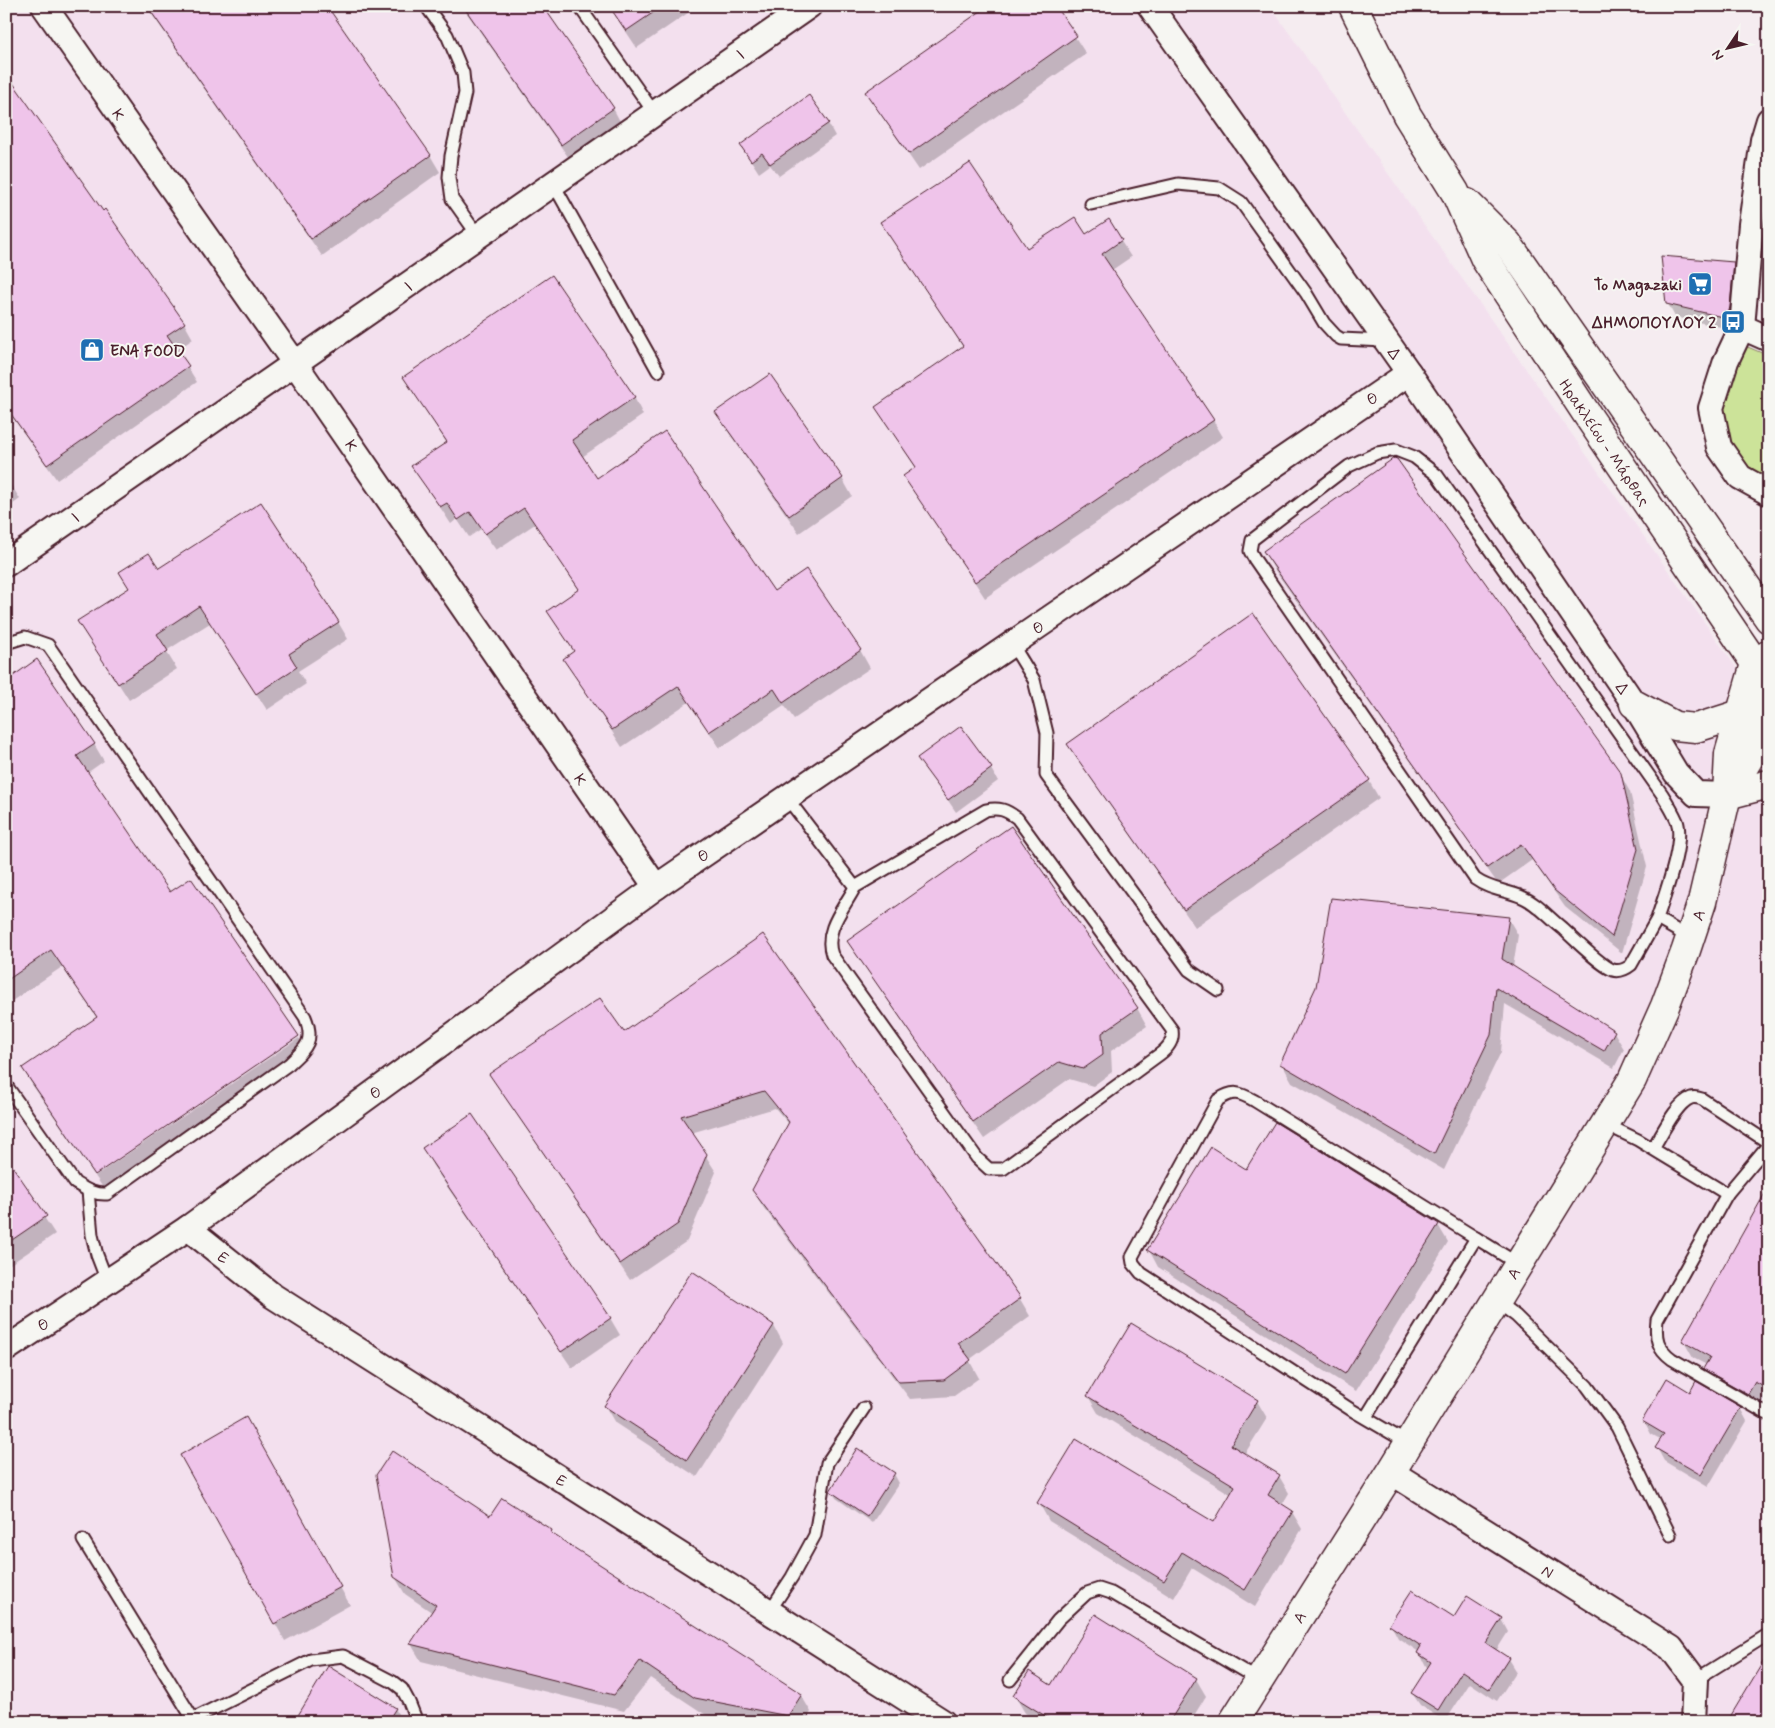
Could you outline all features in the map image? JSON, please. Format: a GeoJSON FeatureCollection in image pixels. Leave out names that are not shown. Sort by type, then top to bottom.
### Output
{"type":"FeatureCollection","features":[{"type":"Feature","properties":{"kind":"street","name":"Κ"},"geometry":{"type":"LineString","coordinates":[[44,6],[296,364],[656,887]]}},
{"type":"Feature","properties":{"kind":"street","name":"Ι"},"geometry":{"type":"LineString","coordinates":[[6,564],[810,6]]}},
{"type":"Feature","properties":{"kind":"street","name":"Δ"},"geometry":{"type":"LineString","coordinates":[[1150,6],[1409,373],[1634,704],[1676,773],[1696,794],[1727,795]]}},
{"type":"Feature","properties":{"kind":"street","name":"Ηρακλείου - Μάρθας"},"geometry":{"type":"LineString","coordinates":[[1353,6],[1407,115],[1455,192],[1485,259],[1590,419],[1764,667]]}},
{"type":"Feature","properties":{"kind":"street"},"geometry":{"type":"LineString","coordinates":[[1769,120],[1763,140],[1751,224],[1742,327],[1726,361],[1711,408],[1719,447],[1740,477],[1769,493]]}},
{"type":"Feature","properties":{"kind":"street","name":"Ηρακλείου - Μάρθας"},"geometry":{"type":"LineString","coordinates":[[1455,192],[1508,244],[1769,619]]}},
{"type":"Feature","properties":{"kind":"street"},"geometry":{"type":"LineString","coordinates":[[1742,327],[1769,339]]}},
{"type":"Feature","properties":{"kind":"street","name":"Θ"},"geometry":{"type":"LineString","coordinates":[[6,1349],[188,1228],[656,887],[1409,373]]}},
{"type":"Feature","properties":{"kind":"street","name":"Α"},"geometry":{"type":"LineString","coordinates":[[1233,1722],[1391,1472],[1632,1080],[1647,1049],[1691,938],[1702,902],[1727,795],[1729,754],[1740,714],[1764,667]]}},
{"type":"Feature","properties":{"kind":"street","name":"Α"},"geometry":{"type":"LineString","coordinates":[[1727,795],[1751,755],[1759,722],[1769,696]]}},
{"type":"Feature","properties":{"kind":"street"},"geometry":{"type":"LineString","coordinates":[[1634,704],[1675,726],[1696,728],[1740,714]]}},
{"type":"Feature","properties":{"kind":"street"},"geometry":{"type":"LineString","coordinates":[[1727,795],[1769,784]]}},
{"type":"Feature","properties":{"kind":"street","name":"Ε"},"geometry":{"type":"LineString","coordinates":[[188,1228],[273,1296],[943,1722]]}},
{"type":"Feature","properties":{"kind":"street","name":"Ν"},"geometry":{"type":"LineString","coordinates":[[1391,1472],[1670,1648],[1694,1680]]}},
{"type":"Feature","properties":{"kind":"street"},"geometry":{"type":"LineString","coordinates":[[1693,1722],[1694,1680]]}},
{"type":"Feature","properties":{"kind":"lane"},"geometry":{"type":"LineString","coordinates":[[426,6],[447,35],[463,73],[465,93],[451,156],[449,177],[452,199],[479,237]]}},
{"type":"Feature","properties":{"kind":"lane"},"geometry":{"type":"LineString","coordinates":[[579,6],[655,114]]}},
{"type":"Feature","properties":{"kind":"lane"},"geometry":{"type":"LineString","coordinates":[[1091,204],[1178,184],[1219,188],[1241,202],[1306,294],[1324,323],[1336,336],[1340,339],[1387,341]]}},
{"type":"Feature","properties":{"kind":"lane"},"geometry":{"type":"LineString","coordinates":[[554,185],[658,371]]}},
{"type":"Feature","properties":{"kind":"lane"},"geometry":{"type":"LineString","coordinates":[[1396,450],[1414,457],[1437,475],[1662,794],[1678,822],[1678,843],[1674,868],[1657,919],[1631,965],[1626,969],[1614,970],[1530,902],[1513,894],[1491,889],[1475,879],[1255,560],[1250,551],[1252,540],[1349,466],[1377,453],[1396,450]]}},
{"type":"Feature","properties":{"kind":"lane"},"geometry":{"type":"LineString","coordinates":[[6,643],[25,637],[48,645],[305,1017],[309,1031],[309,1040],[306,1047],[289,1064],[107,1194],[98,1195],[75,1183],[6,1085]]}},
{"type":"Feature","properties":{"kind":"lane"},"geometry":{"type":"LineString","coordinates":[[1012,644],[1034,680],[1047,733],[1046,775],[1189,970],[1218,990]]}},
{"type":"Feature","properties":{"kind":"lane"},"geometry":{"type":"LineString","coordinates":[[787,798],[855,888]]}},
{"type":"Feature","properties":{"kind":"lane"},"geometry":{"type":"LineString","coordinates":[[1003,809],[1017,818],[1172,1030],[1171,1043],[1166,1049],[1003,1170],[989,1169],[977,1158],[832,955],[829,937],[855,888],[986,810],[1003,809]]}},
{"type":"Feature","properties":{"kind":"lane"},"geometry":{"type":"LineString","coordinates":[[1657,919],[1691,938]]}},
{"type":"Feature","properties":{"kind":"lane"},"geometry":{"type":"LineString","coordinates":[[1408,1443],[1350,1409],[1141,1273],[1133,1263],[1134,1250],[1218,1100],[1228,1094],[1237,1092],[1246,1096],[1518,1264]]}},
{"type":"Feature","properties":{"kind":"lane"},"geometry":{"type":"LineString","coordinates":[[1653,1148],[1679,1106],[1691,1098],[1702,1099],[1769,1143],[1727,1194],[1657,1320],[1656,1334],[1664,1353],[1672,1359],[1769,1415]]}},
{"type":"Feature","properties":{"kind":"lane"},"geometry":{"type":"LineString","coordinates":[[1605,1124],[1653,1148],[1727,1194]]}},
{"type":"Feature","properties":{"kind":"lane"},"geometry":{"type":"LineString","coordinates":[[88,1191],[96,1255],[107,1281]]}},
{"type":"Feature","properties":{"kind":"lane"},"geometry":{"type":"LineString","coordinates":[[1366,1417],[1476,1238]]}},
{"type":"Feature","properties":{"kind":"lane"},"geometry":{"type":"LineString","coordinates":[[1496,1301],[1516,1316],[1587,1386],[1617,1427],[1670,1535]]}},
{"type":"Feature","properties":{"kind":"lane"},"geometry":{"type":"LineString","coordinates":[[769,1612],[792,1577],[815,1535],[827,1464],[864,1408]]}},
{"type":"Feature","properties":{"kind":"lane"},"geometry":{"type":"LineString","coordinates":[[83,1540],[190,1720],[311,1660],[343,1656],[393,1682],[402,1689],[410,1702],[417,1722]]}},
{"type":"Feature","properties":{"kind":"lane"},"geometry":{"type":"LineString","coordinates":[[1010,1680],[1058,1620],[1087,1593],[1099,1589],[1111,1593],[1259,1680]]}},
{"type":"Feature","properties":{"kind":"lane"},"geometry":{"type":"LineString","coordinates":[[1694,1680],[1769,1634]]}},
{"type":"Feature","properties":{"kind":"shaded area"},"geometry":{"type":"Polygon","coordinates":[[[6,6],[1270,6],[1769,714],[1769,1722],[6,1722],[6,6]]]}},
{"type":"Feature","properties":{"kind":"green space"},"geometry":{"type":"Polygon","coordinates":[[[1743,345],[1769,356],[1769,474],[1766,477],[1724,459],[1715,394],[1743,345]]]}},
{"type":"Feature","properties":{"kind":"building"},"geometry":{"type":"Polygon","coordinates":[[[147,6],[327,6],[431,155],[311,239],[147,6]]]}},
{"type":"Feature","properties":{"kind":"building"},"geometry":{"type":"Polygon","coordinates":[[[463,6],[543,6],[614,108],[561,145],[463,6]]]}},
{"type":"Feature","properties":{"kind":"building"},"geometry":{"type":"Polygon","coordinates":[[[609,6],[663,6],[626,31],[609,6]]]}},
{"type":"Feature","properties":{"kind":"building"},"geometry":{"type":"Polygon","coordinates":[[[988,6],[1056,6],[1077,36],[909,154],[865,92],[988,6]]]}},
{"type":"Feature","properties":{"kind":"building","name":"ENA FOOD"},"geometry":{"type":"Polygon","coordinates":[[[6,73],[185,323],[167,335],[189,366],[47,465],[6,407],[6,73]]]}},
{"type":"Feature","properties":{"kind":"building"},"geometry":{"type":"Polygon","coordinates":[[[809,95],[829,123],[770,164],[762,153],[751,161],[740,145],[809,95]]]}},
{"type":"Feature","properties":{"kind":"building"},"geometry":{"type":"Polygon","coordinates":[[[970,163],[1027,248],[1075,217],[1086,234],[1109,219],[1122,240],[1102,254],[1214,420],[975,582],[903,476],[916,467],[875,407],[963,346],[880,222],[970,163]]]}},
{"type":"Feature","properties":{"kind":"building","name":"To Magazaki"},"geometry":{"type":"Polygon","coordinates":[[[1661,256],[1734,262],[1730,307],[1727,318],[1666,304],[1661,256]]]}},
{"type":"Feature","properties":{"kind":"building"},"geometry":{"type":"Polygon","coordinates":[[[552,275],[635,397],[572,440],[597,478],[665,431],[774,591],[806,569],[861,650],[783,703],[774,689],[709,732],[678,686],[612,730],[563,659],[574,651],[547,611],[579,589],[524,508],[485,534],[470,512],[458,520],[447,503],[440,507],[411,466],[447,442],[403,377],[552,275]]]}},
{"type":"Feature","properties":{"kind":"building"},"geometry":{"type":"Polygon","coordinates":[[[770,374],[843,478],[789,516],[715,412],[770,374]]]}},
{"type":"Feature","properties":{"kind":"building"},"geometry":{"type":"Polygon","coordinates":[[[1394,458],[1397,459],[1621,773],[1638,849],[1612,937],[1554,890],[1521,844],[1487,868],[1263,551],[1394,458]]]}},
{"type":"Feature","properties":{"kind":"building"},"geometry":{"type":"Polygon","coordinates":[[[261,502],[339,622],[289,654],[297,667],[256,694],[199,606],[157,634],[168,651],[118,684],[77,621],[129,588],[119,572],[149,553],[159,568],[261,502]]]}},
{"type":"Feature","properties":{"kind":"building"},"geometry":{"type":"Polygon","coordinates":[[[1253,613],[1370,780],[1184,910],[1067,744],[1253,613]]]}},
{"type":"Feature","properties":{"kind":"building"},"geometry":{"type":"Polygon","coordinates":[[[37,659],[95,744],[77,756],[170,892],[191,878],[299,1036],[95,1175],[22,1068],[97,1017],[51,950],[6,981],[6,681],[37,659]]]}},
{"type":"Feature","properties":{"kind":"building"},"geometry":{"type":"Polygon","coordinates":[[[961,726],[992,768],[948,800],[917,758],[961,726]]]}},
{"type":"Feature","properties":{"kind":"building"},"geometry":{"type":"Polygon","coordinates":[[[1011,826],[1138,1008],[1102,1033],[1103,1055],[1083,1069],[1059,1062],[973,1122],[847,941],[1011,826]]]}},
{"type":"Feature","properties":{"kind":"building"},"geometry":{"type":"Polygon","coordinates":[[[1331,898],[1509,917],[1502,959],[1615,1031],[1604,1051],[1496,988],[1491,1035],[1434,1154],[1280,1064],[1316,987],[1331,898]]]}},
{"type":"Feature","properties":{"kind":"building"},"geometry":{"type":"Polygon","coordinates":[[[763,934],[1021,1298],[958,1343],[971,1360],[944,1380],[899,1382],[752,1190],[789,1122],[764,1091],[681,1116],[707,1154],[678,1224],[620,1264],[489,1074],[600,998],[624,1032],[763,934]]]}},
{"type":"Feature","properties":{"kind":"building"},"geometry":{"type":"Polygon","coordinates":[[[472,1114],[611,1318],[561,1352],[422,1148],[472,1114]]]}},
{"type":"Feature","properties":{"kind":"building"},"geometry":{"type":"Polygon","coordinates":[[[1275,1122],[1439,1224],[1345,1374],[1147,1250],[1211,1147],[1246,1169],[1275,1122]]]}},
{"type":"Feature","properties":{"kind":"building"},"geometry":{"type":"Polygon","coordinates":[[[6,1157],[47,1216],[6,1244],[6,1157]]]}},
{"type":"Feature","properties":{"kind":"building"},"geometry":{"type":"Polygon","coordinates":[[[1769,1186],[1769,1390],[1755,1382],[1748,1394],[1703,1369],[1710,1357],[1682,1341],[1769,1186]]]}},
{"type":"Feature","properties":{"kind":"building"},"geometry":{"type":"Polygon","coordinates":[[[692,1271],[774,1325],[687,1460],[604,1406],[692,1271]]]}},
{"type":"Feature","properties":{"kind":"building"},"geometry":{"type":"Polygon","coordinates":[[[1131,1323],[1258,1400],[1231,1445],[1280,1475],[1268,1495],[1293,1511],[1245,1590],[1182,1552],[1164,1581],[1037,1503],[1076,1439],[1214,1522],[1235,1486],[1087,1396],[1131,1323]]]}},
{"type":"Feature","properties":{"kind":"building"},"geometry":{"type":"Polygon","coordinates":[[[1667,1378],[1690,1392],[1696,1381],[1741,1407],[1701,1475],[1655,1448],[1664,1434],[1642,1421],[1667,1378]]]}},
{"type":"Feature","properties":{"kind":"building"},"geometry":{"type":"Polygon","coordinates":[[[246,1417],[341,1587],[274,1624],[180,1455],[246,1417]]]}},
{"type":"Feature","properties":{"kind":"building"},"geometry":{"type":"Polygon","coordinates":[[[857,1448],[895,1473],[867,1516],[830,1491],[857,1448]]]}},
{"type":"Feature","properties":{"kind":"building"},"geometry":{"type":"Polygon","coordinates":[[[392,1451],[490,1516],[502,1498],[552,1530],[551,1533],[802,1694],[788,1716],[695,1698],[640,1661],[614,1695],[410,1644],[436,1605],[394,1577],[376,1475],[392,1451]]]}},
{"type":"Feature","properties":{"kind":"building"},"geometry":{"type":"Polygon","coordinates":[[[1412,1590],[1454,1617],[1467,1596],[1502,1618],[1486,1643],[1509,1658],[1489,1689],[1462,1671],[1438,1710],[1411,1693],[1431,1662],[1417,1653],[1421,1646],[1389,1625],[1412,1590]]]}},
{"type":"Feature","properties":{"kind":"building"},"geometry":{"type":"Polygon","coordinates":[[[1095,1614],[1197,1678],[1169,1722],[1055,1722],[1013,1696],[1029,1671],[1051,1685],[1095,1614]]]}},
{"type":"Feature","properties":{"kind":"building"},"geometry":{"type":"Polygon","coordinates":[[[1769,1652],[1769,1722],[1727,1722],[1769,1652]]]}},
{"type":"Feature","properties":{"kind":"building"},"geometry":{"type":"Polygon","coordinates":[[[328,1666],[396,1708],[387,1722],[294,1722],[328,1666]]]}},
{"type":"Feature","properties":{"kind":"place","name":"To Magazaki"},"geometry":{"type":"Point","coordinates":[1700,284]}},
{"type":"Feature","properties":{"kind":"place","name":"ΔΗΜΟΠΟΥΛΟΥ 2"},"geometry":{"type":"Point","coordinates":[1733,322]}},
{"type":"Feature","properties":{"kind":"place","name":"ENA FOOD"},"geometry":{"type":"Point","coordinates":[92,350]}}]}
